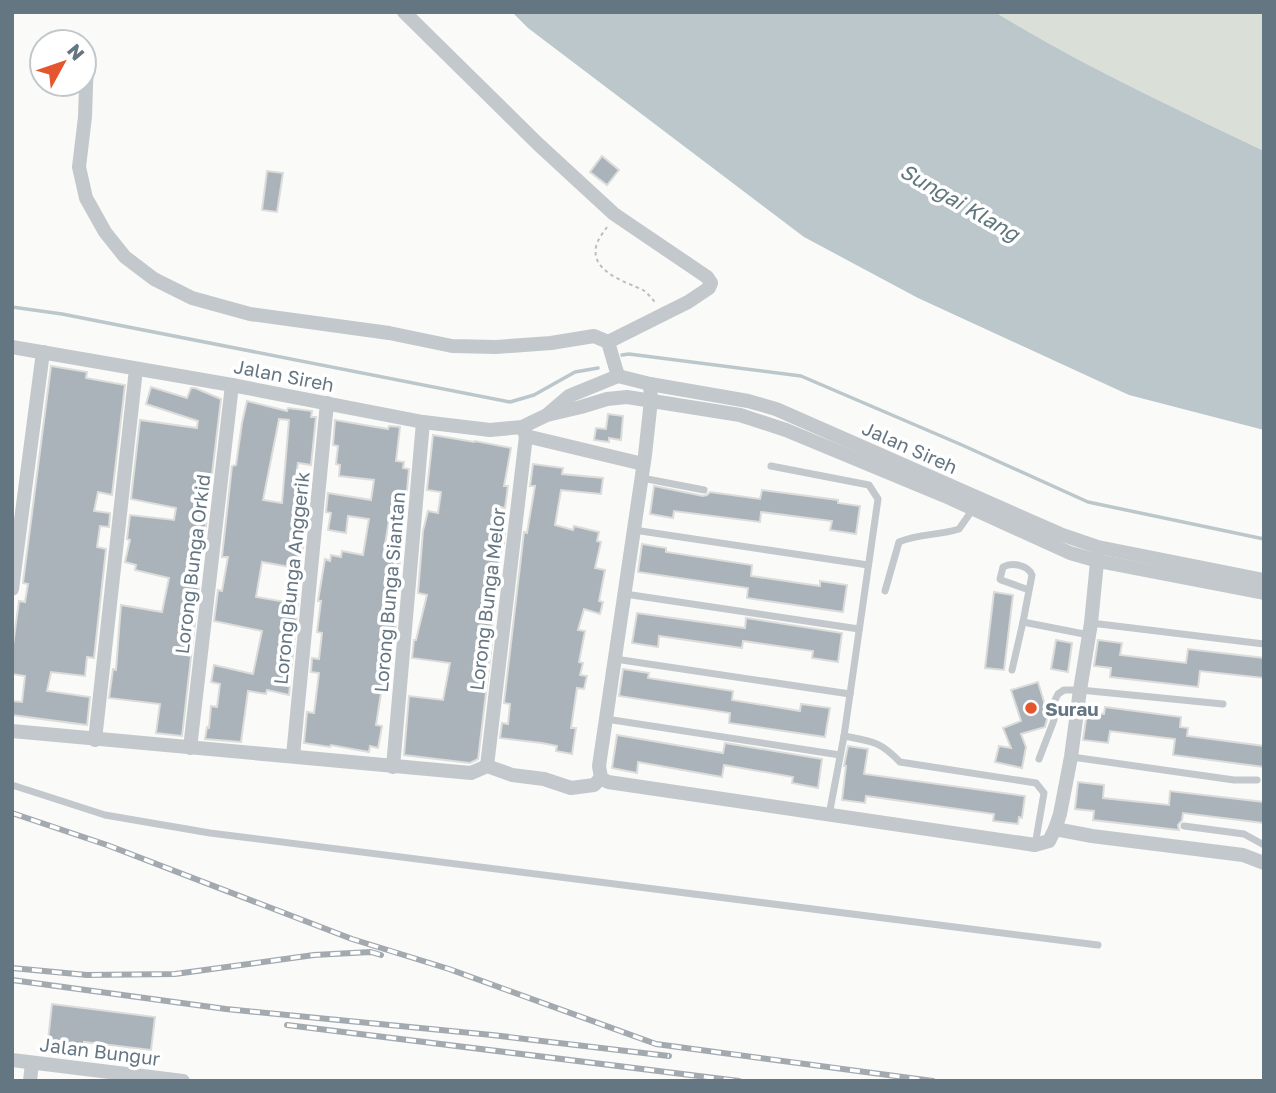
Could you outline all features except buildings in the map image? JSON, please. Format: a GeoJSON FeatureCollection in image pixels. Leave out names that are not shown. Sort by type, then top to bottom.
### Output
{"type":"FeatureCollection","features":[{"type":"Feature","properties":{"kind":"street"},"geometry":{"type":"LineString","coordinates":[[86,98],[79,167],[86,198],[104,232],[125,257],[153,279],[192,298],[250,314],[389,333],[452,345],[496,347],[551,343],[594,336],[608,342],[688,302],[709,288],[711,283],[706,277],[614,214],[538,144],[404,12]]}},
{"type":"Feature","properties":{"kind":"street"},"geometry":{"type":"LineString","coordinates":[[608,342],[618,376]]}},
{"type":"Feature","properties":{"kind":"street","name":"Jalan Sireh"},"geometry":{"type":"LineString","coordinates":[[12,347],[232,385],[423,422],[490,430],[524,431],[569,396],[618,376],[736,399],[776,409],[1060,534],[1098,554],[1264,593]]}},
{"type":"Feature","properties":{"kind":"street"},"geometry":{"type":"LineString","coordinates":[[12,589],[43,352]]}},
{"type":"Feature","properties":{"kind":"street"},"geometry":{"type":"LineString","coordinates":[[95,740],[136,369]]}},
{"type":"Feature","properties":{"kind":"street"},"geometry":{"type":"LineString","coordinates":[[650,384],[651,400],[634,530],[598,766],[601,778],[608,782],[1035,845],[1049,841],[1060,814],[1071,757],[1098,554]]}},
{"type":"Feature","properties":{"kind":"street","name":"Lorong Bunga Orkid"},"geometry":{"type":"LineString","coordinates":[[190,748],[232,385]]}},
{"type":"Feature","properties":{"kind":"street","name":"Jalan Sireh"},"geometry":{"type":"LineString","coordinates":[[547,415],[607,399],[627,397],[740,415],[822,445],[1070,553],[1098,554],[1264,580]]}},
{"type":"Feature","properties":{"kind":"street","name":"Lorong Bunga Anggerik"},"geometry":{"type":"LineString","coordinates":[[293,756],[327,403]]}},
{"type":"Feature","properties":{"kind":"street","name":"Lorong Bunga Siantan"},"geometry":{"type":"LineString","coordinates":[[393,767],[423,422]]}},
{"type":"Feature","properties":{"kind":"street"},"geometry":{"type":"LineString","coordinates":[[524,431],[642,471]]}},
{"type":"Feature","properties":{"kind":"street","name":"Lorong Bunga Melor"},"geometry":{"type":"LineString","coordinates":[[487,766],[524,431]]}},
{"type":"Feature","properties":{"kind":"street"},"geometry":{"type":"LineString","coordinates":[[12,731],[471,773],[487,766],[512,775],[544,779],[571,788],[594,785],[601,778]]}},
{"type":"Feature","properties":{"kind":"street"},"geometry":{"type":"LineString","coordinates":[[1055,829],[1243,855],[1264,863]]}},
{"type":"Feature","properties":{"kind":"street","name":"Jalan Bungur"},"geometry":{"type":"LineString","coordinates":[[12,1060],[85,1075],[183,1081]]}},
{"type":"Feature","properties":{"kind":"street"},"geometry":{"type":"LineString","coordinates":[[30,1081],[32,1063]]}},
{"type":"Feature","properties":{"kind":"lane"},"geometry":{"type":"LineString","coordinates":[[771,466],[869,485],[878,499],[844,736],[829,816]]}},
{"type":"Feature","properties":{"kind":"lane"},"geometry":{"type":"LineString","coordinates":[[642,471],[704,490]]}},
{"type":"Feature","properties":{"kind":"lane"},"geometry":{"type":"LineString","coordinates":[[885,591],[899,542],[916,536],[959,529],[973,509]]}},
{"type":"Feature","properties":{"kind":"lane"},"geometry":{"type":"LineString","coordinates":[[634,530],[868,565]]}},
{"type":"Feature","properties":{"kind":"lane"},"geometry":{"type":"LineString","coordinates":[[1012,670],[1023,622],[1032,575],[1028,568],[1012,564],[1003,567],[1001,580],[1029,590]]}},
{"type":"Feature","properties":{"kind":"lane"},"geometry":{"type":"LineString","coordinates":[[624,594],[859,629]]}},
{"type":"Feature","properties":{"kind":"lane"},"geometry":{"type":"LineString","coordinates":[[1023,622],[1264,644]]}},
{"type":"Feature","properties":{"kind":"lane"},"geometry":{"type":"LineString","coordinates":[[615,659],[849,694]]}},
{"type":"Feature","properties":{"kind":"lane"},"geometry":{"type":"LineString","coordinates":[[1039,759],[1054,720],[1054,702],[1063,690],[1223,704]]}},
{"type":"Feature","properties":{"kind":"lane"},"geometry":{"type":"LineString","coordinates":[[606,719],[840,755]]}},
{"type":"Feature","properties":{"kind":"lane"},"geometry":{"type":"LineString","coordinates":[[844,736],[875,742],[887,748],[900,762],[1036,783],[1044,793],[1035,845]]}},
{"type":"Feature","properties":{"kind":"lane"},"geometry":{"type":"LineString","coordinates":[[1071,757],[1234,780],[1257,780]]}},
{"type":"Feature","properties":{"kind":"lane"},"geometry":{"type":"LineString","coordinates":[[12,785],[105,815],[210,833],[1098,945]]}},
{"type":"Feature","properties":{"kind":"lane"},"geometry":{"type":"LineString","coordinates":[[1184,825],[1244,834],[1264,845]]}},
{"type":"Feature","properties":{"kind":"path"},"geometry":{"type":"LineString","coordinates":[[614,214],[596,246],[596,256],[603,269],[619,280],[646,291],[660,316]]}},
{"type":"Feature","properties":{"kind":"shaded area"},"geometry":{"type":"Polygon","coordinates":[[[995,12],[1264,12],[1264,151],[1094,68],[995,12]]]}},
{"type":"Feature","properties":{"kind":"water","name":"Sungai Klang"},"geometry":{"type":"Polygon","coordinates":[[[512,12],[995,12],[1094,68],[1264,151],[1264,430],[1129,395],[918,298],[804,237],[528,28],[512,12]]]}},
{"type":"Feature","properties":{"kind":"waterway"},"geometry":{"type":"LineString","coordinates":[[12,307],[62,314],[510,402],[534,395],[575,372],[598,368]]}},
{"type":"Feature","properties":{"kind":"waterway"},"geometry":{"type":"LineString","coordinates":[[622,355],[801,376],[1088,502],[1264,539]]}},
{"type":"Feature","properties":{"kind":"railway"},"geometry":{"type":"LineString","coordinates":[[12,813],[107,845],[352,939],[449,969],[656,1044],[933,1081]]}},
{"type":"Feature","properties":{"kind":"railway"},"geometry":{"type":"LineString","coordinates":[[12,968],[87,975],[175,974],[314,955],[371,952],[381,955]]}},
{"type":"Feature","properties":{"kind":"railway"},"geometry":{"type":"LineString","coordinates":[[12,980],[226,1009],[492,1035],[669,1056]]}},
{"type":"Feature","properties":{"kind":"railway"},"geometry":{"type":"LineString","coordinates":[[287,1025],[739,1081]]}},
{"type":"Feature","properties":{"kind":"place","name":"Surau"},"geometry":{"type":"Point","coordinates":[1031,708]}}]}
